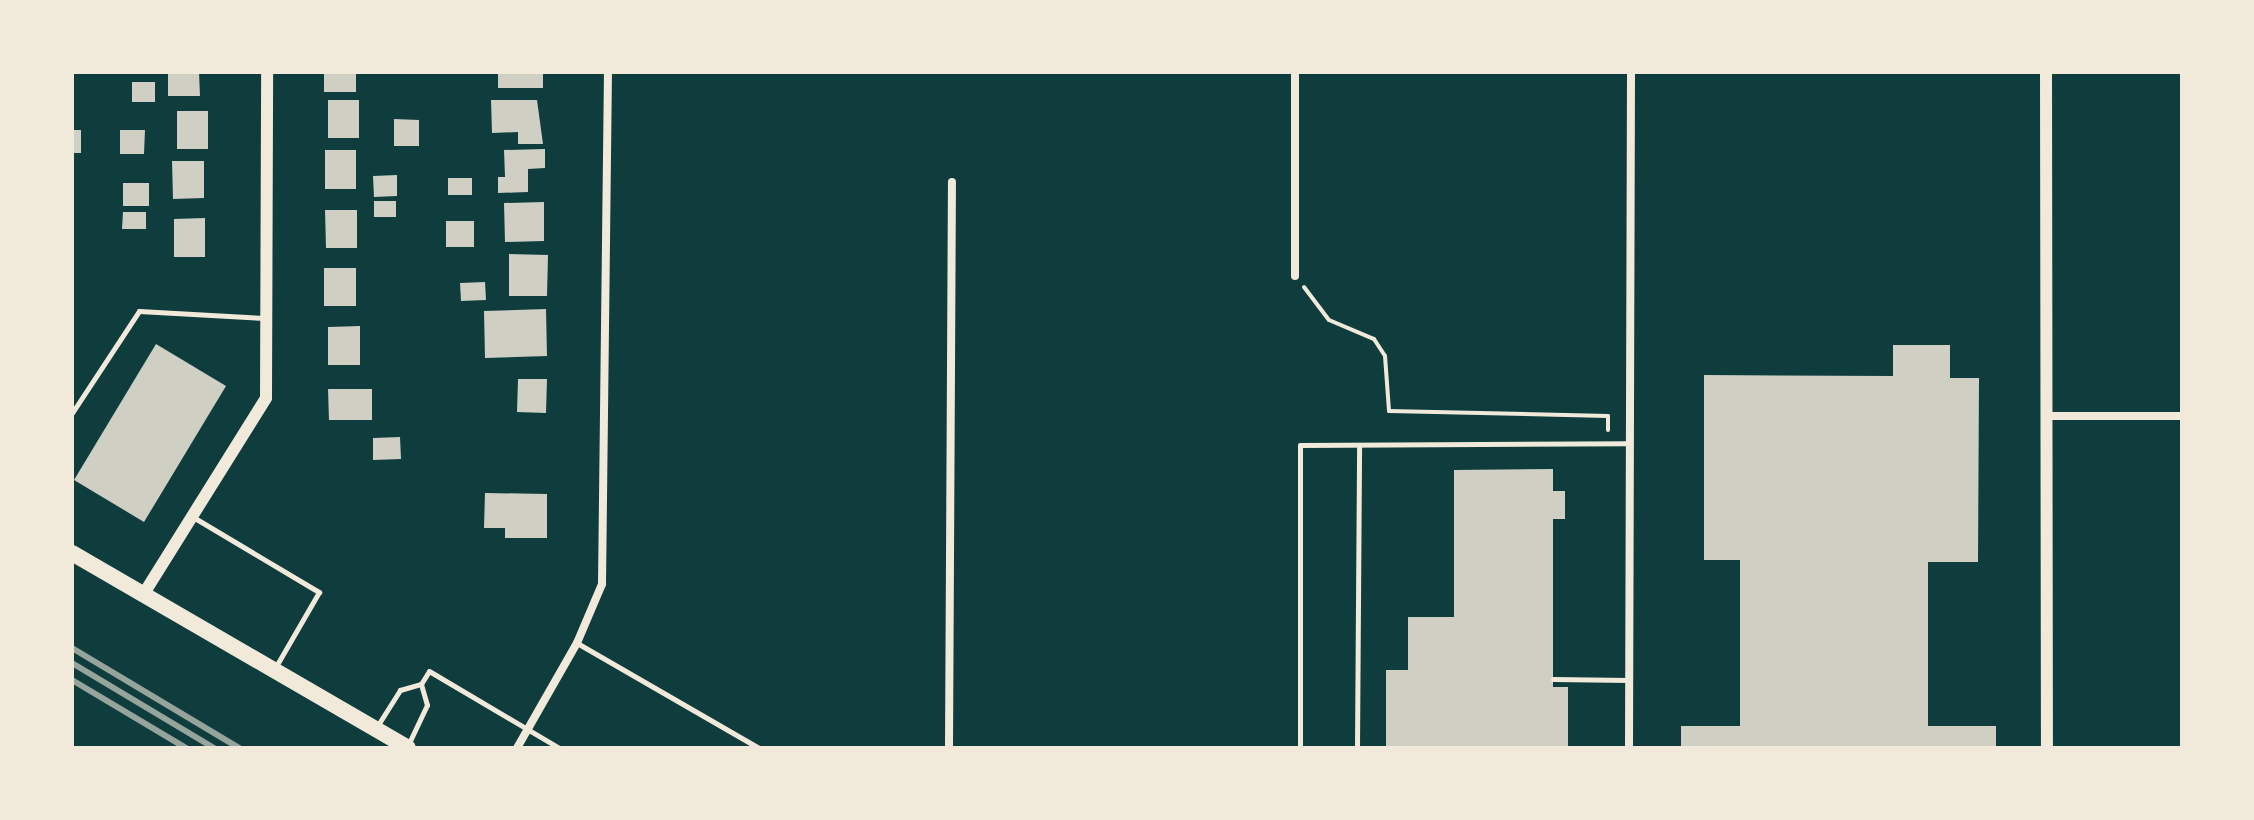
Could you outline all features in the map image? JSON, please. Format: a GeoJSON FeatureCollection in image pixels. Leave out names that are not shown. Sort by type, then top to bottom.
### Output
{"type":"FeatureCollection","features":[{"type":"Feature","properties":{"kind":"main road"},"geometry":{"type":"LineString","coordinates":[[72,553],[408,748]]}},
{"type":"Feature","properties":{"kind":"street"},"geometry":{"type":"LineString","coordinates":[[143,595],[266,398],[267,72]]}},
{"type":"Feature","properties":{"kind":"street"},"geometry":{"type":"LineString","coordinates":[[517,748],[577,643],[602,584],[608,72]]}},
{"type":"Feature","properties":{"kind":"street"},"geometry":{"type":"LineString","coordinates":[[1295,72],[1295,276]]}},
{"type":"Feature","properties":{"kind":"street"},"geometry":{"type":"LineString","coordinates":[[1629,748],[1631,72]]}},
{"type":"Feature","properties":{"kind":"street"},"geometry":{"type":"LineString","coordinates":[[2046,72],[2047,748]]}},
{"type":"Feature","properties":{"kind":"street"},"geometry":{"type":"LineString","coordinates":[[949,748],[952,182]]}},
{"type":"Feature","properties":{"kind":"street"},"geometry":{"type":"LineString","coordinates":[[2047,416],[2182,416]]}},
{"type":"Feature","properties":{"kind":"lane"},"geometry":{"type":"LineString","coordinates":[[72,413],[139,311],[266,318]]}},
{"type":"Feature","properties":{"kind":"lane"},"geometry":{"type":"LineString","coordinates":[[1300,748],[1300,445],[1629,443]]}},
{"type":"Feature","properties":{"kind":"lane"},"geometry":{"type":"LineString","coordinates":[[1357,748],[1359,445]]}},
{"type":"Feature","properties":{"kind":"lane"},"geometry":{"type":"LineString","coordinates":[[192,517],[319,592],[274,671]]}},
{"type":"Feature","properties":{"kind":"lane"},"geometry":{"type":"LineString","coordinates":[[577,643],[759,748]]}},
{"type":"Feature","properties":{"kind":"lane"},"geometry":{"type":"LineString","coordinates":[[376,729],[400,690],[421,684],[429,671],[559,748]]}},
{"type":"Feature","properties":{"kind":"lane"},"geometry":{"type":"LineString","coordinates":[[1553,679],[1629,680]]}},
{"type":"Feature","properties":{"kind":"lane"},"geometry":{"type":"LineString","coordinates":[[408,748],[427,705],[421,684]]}},
{"type":"Feature","properties":{"kind":"path"},"geometry":{"type":"LineString","coordinates":[[1295,276],[1329,320],[1374,339],[1390,376],[1389,411],[1608,416],[1608,443]]}},
{"type":"Feature","properties":{"kind":"building"},"geometry":{"type":"Polygon","coordinates":[[[168,72],[199,72],[200,96],[168,96],[168,72]]]}},
{"type":"Feature","properties":{"kind":"building"},"geometry":{"type":"Polygon","coordinates":[[[324,72],[356,72],[356,92],[324,92],[324,72]]]}},
{"type":"Feature","properties":{"kind":"building"},"geometry":{"type":"Polygon","coordinates":[[[498,72],[543,72],[543,88],[498,88],[498,72]]]}},
{"type":"Feature","properties":{"kind":"building"},"geometry":{"type":"Polygon","coordinates":[[[132,82],[155,82],[155,102],[132,102],[132,82]]]}},
{"type":"Feature","properties":{"kind":"building"},"geometry":{"type":"Polygon","coordinates":[[[328,100],[359,100],[359,138],[328,138],[328,100]]]}},
{"type":"Feature","properties":{"kind":"building"},"geometry":{"type":"Polygon","coordinates":[[[491,100],[537,100],[543,144],[518,144],[518,132],[492,133],[491,100]]]}},
{"type":"Feature","properties":{"kind":"building"},"geometry":{"type":"Polygon","coordinates":[[[177,111],[208,111],[208,149],[177,149],[177,111]]]}},
{"type":"Feature","properties":{"kind":"building"},"geometry":{"type":"Polygon","coordinates":[[[394,119],[419,120],[419,146],[394,146],[394,119]]]}},
{"type":"Feature","properties":{"kind":"building"},"geometry":{"type":"Polygon","coordinates":[[[72,130],[81,130],[81,153],[72,153],[72,130]]]}},
{"type":"Feature","properties":{"kind":"building"},"geometry":{"type":"Polygon","coordinates":[[[120,130],[145,130],[144,154],[120,154],[120,130]]]}},
{"type":"Feature","properties":{"kind":"building"},"geometry":{"type":"Polygon","coordinates":[[[545,149],[545,168],[528,169],[528,192],[498,193],[498,177],[505,177],[504,150],[545,149]]]}},
{"type":"Feature","properties":{"kind":"building"},"geometry":{"type":"Polygon","coordinates":[[[325,150],[356,150],[356,189],[325,189],[325,150]]]}},
{"type":"Feature","properties":{"kind":"building"},"geometry":{"type":"Polygon","coordinates":[[[172,161],[204,161],[204,198],[173,199],[172,161]]]}},
{"type":"Feature","properties":{"kind":"building"},"geometry":{"type":"Polygon","coordinates":[[[397,175],[397,196],[374,197],[373,176],[397,175]]]}},
{"type":"Feature","properties":{"kind":"building"},"geometry":{"type":"Polygon","coordinates":[[[448,178],[472,178],[472,195],[448,195],[448,178]]]}},
{"type":"Feature","properties":{"kind":"building"},"geometry":{"type":"Polygon","coordinates":[[[123,183],[149,183],[149,206],[123,206],[123,183]]]}},
{"type":"Feature","properties":{"kind":"building"},"geometry":{"type":"Polygon","coordinates":[[[374,201],[396,201],[396,217],[374,217],[374,201]]]}},
{"type":"Feature","properties":{"kind":"building"},"geometry":{"type":"Polygon","coordinates":[[[544,202],[544,241],[505,242],[504,203],[544,202]]]}},
{"type":"Feature","properties":{"kind":"building"},"geometry":{"type":"Polygon","coordinates":[[[325,210],[357,210],[357,248],[326,248],[325,210]]]}},
{"type":"Feature","properties":{"kind":"building"},"geometry":{"type":"Polygon","coordinates":[[[123,212],[146,212],[146,229],[122,229],[123,212]]]}},
{"type":"Feature","properties":{"kind":"building"},"geometry":{"type":"Polygon","coordinates":[[[205,218],[205,257],[174,257],[174,219],[205,218]]]}},
{"type":"Feature","properties":{"kind":"building"},"geometry":{"type":"Polygon","coordinates":[[[446,221],[474,221],[474,247],[446,247],[446,221]]]}},
{"type":"Feature","properties":{"kind":"building"},"geometry":{"type":"Polygon","coordinates":[[[509,254],[548,255],[547,296],[509,296],[509,254]]]}},
{"type":"Feature","properties":{"kind":"building"},"geometry":{"type":"Polygon","coordinates":[[[324,268],[356,268],[356,306],[324,306],[324,268]]]}},
{"type":"Feature","properties":{"kind":"building"},"geometry":{"type":"Polygon","coordinates":[[[485,282],[486,300],[461,301],[460,283],[485,282]]]}},
{"type":"Feature","properties":{"kind":"building"},"geometry":{"type":"Polygon","coordinates":[[[546,309],[547,356],[485,358],[484,311],[546,309]]]}},
{"type":"Feature","properties":{"kind":"building"},"geometry":{"type":"Polygon","coordinates":[[[360,326],[360,365],[328,365],[328,327],[360,326]]]}},
{"type":"Feature","properties":{"kind":"building"},"geometry":{"type":"Polygon","coordinates":[[[156,344],[226,386],[144,522],[74,480],[156,344]]]}},
{"type":"Feature","properties":{"kind":"building"},"geometry":{"type":"Polygon","coordinates":[[[1893,345],[1950,345],[1950,378],[1979,378],[1978,562],[1928,562],[1928,726],[1996,726],[1996,748],[1681,748],[1681,726],[1740,726],[1740,560],[1704,560],[1704,375],[1893,376],[1893,345]]]}},
{"type":"Feature","properties":{"kind":"building"},"geometry":{"type":"Polygon","coordinates":[[[518,379],[547,379],[546,413],[517,412],[518,379]]]}},
{"type":"Feature","properties":{"kind":"building"},"geometry":{"type":"Polygon","coordinates":[[[328,389],[372,389],[372,420],[329,420],[328,389]]]}},
{"type":"Feature","properties":{"kind":"building"},"geometry":{"type":"Polygon","coordinates":[[[400,437],[401,459],[373,460],[373,438],[400,437]]]}},
{"type":"Feature","properties":{"kind":"building"},"geometry":{"type":"Polygon","coordinates":[[[1553,469],[1553,491],[1565,491],[1565,519],[1553,519],[1553,687],[1568,687],[1568,748],[1386,748],[1386,670],[1408,670],[1408,617],[1454,617],[1454,470],[1553,469]]]}},
{"type":"Feature","properties":{"kind":"building"},"geometry":{"type":"Polygon","coordinates":[[[485,493],[547,494],[547,538],[505,538],[505,528],[484,528],[485,493]]]}},
{"type":"Feature","properties":{"kind":"railway"},"geometry":{"type":"LineString","coordinates":[[72,648],[239,748]]}},
{"type":"Feature","properties":{"kind":"railway"},"geometry":{"type":"LineString","coordinates":[[72,663],[214,748]]}},
{"type":"Feature","properties":{"kind":"railway"},"geometry":{"type":"LineString","coordinates":[[72,680],[186,748]]}}]}
